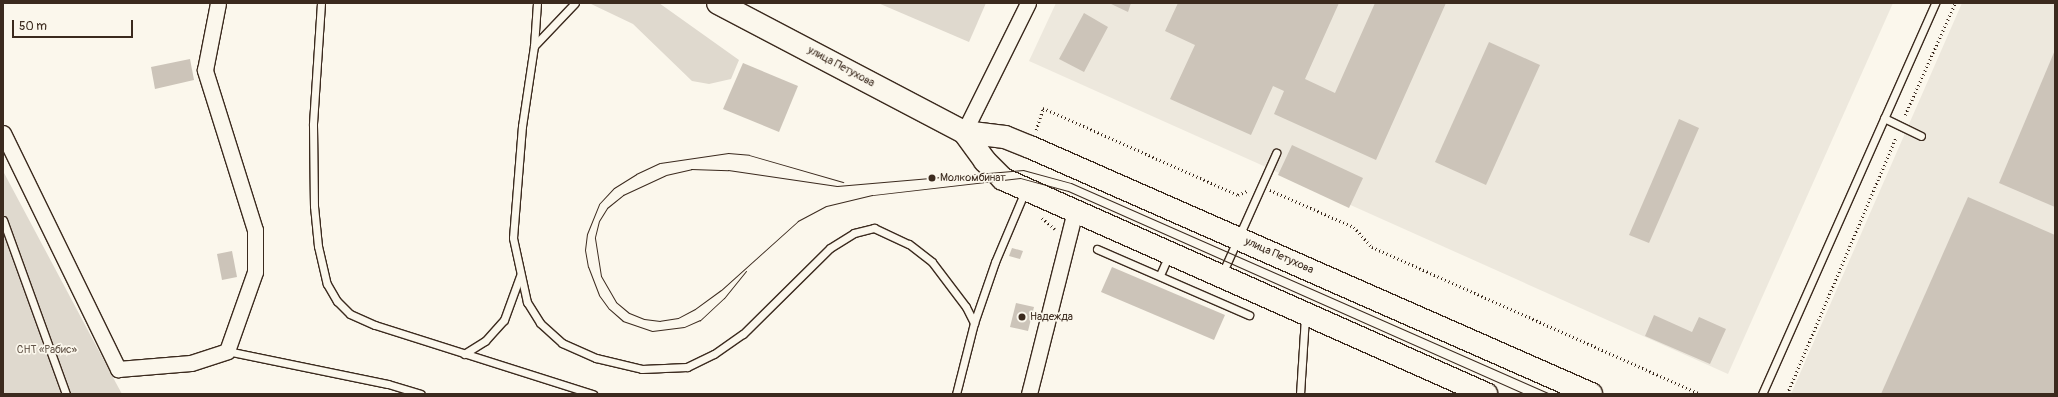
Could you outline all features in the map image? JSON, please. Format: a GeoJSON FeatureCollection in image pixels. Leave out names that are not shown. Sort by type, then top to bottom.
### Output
{"type":"FeatureCollection","features":[{"type":"Feature","properties":{"kind":"highway","name":"улица Петухова"},"geometry":{"type":"LineString","coordinates":[[718,3],[964,132],[1005,137],[1030,147],[1238,237],[1590,394]]}},
{"type":"Feature","properties":{"kind":"highway","name":"улица Петухова"},"geometry":{"type":"LineString","coordinates":[[964,132],[995,171],[1004,179],[1305,314],[1472,392]]}},
{"type":"Feature","properties":{"kind":"street"},"geometry":{"type":"LineString","coordinates":[[3,133],[118,369],[191,363],[227,351],[254,272],[255,230],[205,70],[218,3]]}},
{"type":"Feature","properties":{"kind":"street"},"geometry":{"type":"LineString","coordinates":[[964,132],[1028,3]]}},
{"type":"Feature","properties":{"kind":"street"},"geometry":{"type":"LineString","coordinates":[[1029,394],[1075,211]]}},
{"type":"Feature","properties":{"kind":"lane"},"geometry":{"type":"LineString","coordinates":[[321,3],[313,125],[314,206],[318,246],[328,284],[337,302],[350,314],[375,325],[593,394]]}},
{"type":"Feature","properties":{"kind":"lane"},"geometry":{"type":"LineString","coordinates":[[537,3],[534,46],[522,126],[512,238],[527,302],[540,324],[562,343],[596,358],[642,369],[686,367],[714,354],[743,334],[830,248],[854,233],[874,228],[909,244],[932,262],[966,306],[974,323]]}},
{"type":"Feature","properties":{"kind":"lane"},"geometry":{"type":"LineString","coordinates":[[534,46],[575,3]]}},
{"type":"Feature","properties":{"kind":"lane"},"geometry":{"type":"LineString","coordinates":[[1762,394],[1935,3]]}},
{"type":"Feature","properties":{"kind":"lane"},"geometry":{"type":"LineString","coordinates":[[1884,118],[1921,136]]}},
{"type":"Feature","properties":{"kind":"lane"},"geometry":{"type":"LineString","coordinates":[[1221,276],[1276,153]]}},
{"type":"Feature","properties":{"kind":"lane"},"geometry":{"type":"LineString","coordinates":[[956,394],[974,323],[995,262],[1026,189]]}},
{"type":"Feature","properties":{"kind":"lane"},"geometry":{"type":"LineString","coordinates":[[3,220],[66,394]]}},
{"type":"Feature","properties":{"kind":"lane"},"geometry":{"type":"LineString","coordinates":[[1097,249],[1160,275],[1249,315]]}},
{"type":"Feature","properties":{"kind":"lane"},"geometry":{"type":"LineString","coordinates":[[1160,275],[1170,253]]}},
{"type":"Feature","properties":{"kind":"lane"},"geometry":{"type":"LineString","coordinates":[[464,354],[485,341],[504,320],[520,275]]}},
{"type":"Feature","properties":{"kind":"lane"},"geometry":{"type":"LineString","coordinates":[[1300,394],[1305,314]]}},
{"type":"Feature","properties":{"kind":"lane"},"geometry":{"type":"LineString","coordinates":[[227,351],[388,384],[420,394]]}},
{"type":"Feature","properties":{"kind":"path"},"geometry":{"type":"LineString","coordinates":[[1787,394],[1900,126],[1955,3]]}},
{"type":"Feature","properties":{"kind":"shaded area"},"geometry":{"type":"Polygon","coordinates":[[[1056,3],[1893,3],[1728,374],[1029,61],[1056,3]]]}},
{"type":"Feature","properties":{"kind":"shaded area"},"geometry":{"type":"Polygon","coordinates":[[[1962,3],[2055,3],[2055,394],[1791,394],[1962,3]]]}},
{"type":"Feature","properties":{"kind":"green space"},"geometry":{"type":"Polygon","coordinates":[[[589,3],[659,3],[739,60],[731,79],[709,84],[692,81],[633,24],[589,3]]]}},
{"type":"Feature","properties":{"kind":"green space"},"geometry":{"type":"Polygon","coordinates":[[[878,3],[986,3],[969,42],[878,3]]]}},
{"type":"Feature","properties":{"kind":"green space","name":"СНТ «Рабис»"},"geometry":{"type":"Polygon","coordinates":[[[3,171],[116,383],[122,394],[3,394],[3,171]]]}},
{"type":"Feature","properties":{"kind":"building"},"geometry":{"type":"Polygon","coordinates":[[[1109,3],[1131,3],[1128,12],[1109,3]]]}},
{"type":"Feature","properties":{"kind":"building"},"geometry":{"type":"Polygon","coordinates":[[[1178,3],[1339,3],[1305,79],[1335,93],[1375,3],[1446,3],[1376,160],[1274,114],[1284,91],[1273,86],[1251,135],[1170,99],[1195,45],[1165,31],[1178,3]]]}},
{"type":"Feature","properties":{"kind":"building"},"geometry":{"type":"Polygon","coordinates":[[[1084,13],[1108,27],[1084,72],[1059,59],[1084,13]]]}},
{"type":"Feature","properties":{"kind":"building"},"geometry":{"type":"Polygon","coordinates":[[[1489,42],[1540,65],[1486,185],[1435,162],[1489,42]]]}},
{"type":"Feature","properties":{"kind":"building"},"geometry":{"type":"Polygon","coordinates":[[[2055,50],[2055,207],[1999,183],[2055,50]]]}},
{"type":"Feature","properties":{"kind":"building"},"geometry":{"type":"Polygon","coordinates":[[[190,59],[194,80],[155,89],[151,67],[190,59]]]}},
{"type":"Feature","properties":{"kind":"building"},"geometry":{"type":"Polygon","coordinates":[[[743,63],[798,86],[779,132],[723,109],[743,63]]]}},
{"type":"Feature","properties":{"kind":"building"},"geometry":{"type":"Polygon","coordinates":[[[1679,119],[1699,128],[1649,243],[1629,235],[1679,119]]]}},
{"type":"Feature","properties":{"kind":"building"},"geometry":{"type":"Polygon","coordinates":[[[1292,145],[1363,178],[1349,208],[1278,175],[1292,145]]]}},
{"type":"Feature","properties":{"kind":"building"},"geometry":{"type":"Polygon","coordinates":[[[1968,197],[2055,235],[2055,394],[1881,394],[1968,197]]]}},
{"type":"Feature","properties":{"kind":"building"},"geometry":{"type":"Polygon","coordinates":[[[1012,248],[1023,251],[1020,259],[1009,256],[1012,248]]]}},
{"type":"Feature","properties":{"kind":"building"},"geometry":{"type":"Polygon","coordinates":[[[232,251],[237,277],[222,280],[217,254],[232,251]]]}},
{"type":"Feature","properties":{"kind":"building"},"geometry":{"type":"Polygon","coordinates":[[[1112,267],[1225,315],[1214,340],[1101,292],[1112,267]]]}},
{"type":"Feature","properties":{"kind":"building","name":"Надежда"},"geometry":{"type":"Polygon","coordinates":[[[1016,303],[1034,307],[1028,331],[1010,327],[1016,303]]]}},
{"type":"Feature","properties":{"kind":"building"},"geometry":{"type":"Polygon","coordinates":[[[1654,315],[1692,332],[1699,317],[1726,329],[1710,364],[1645,336],[1654,315]]]}},
{"type":"Feature","properties":{"kind":"tram line"},"geometry":{"type":"LineString","coordinates":[[746,271],[724,298],[700,320],[684,327],[652,331],[623,321],[609,309],[599,295],[588,267],[585,250],[587,234],[599,204],[614,188],[636,174],[660,163],[728,153],[749,155],[843,182]]}},
{"type":"Feature","properties":{"kind":"tram line"},"geometry":{"type":"LineString","coordinates":[[1525,394],[1068,191],[1020,178],[872,195],[826,206],[798,221],[721,290],[695,309],[678,318],[660,321],[644,319],[629,313],[616,302],[601,276],[595,237],[599,221],[607,208],[623,195],[666,175],[691,169],[728,170],[837,186],[1023,170],[1071,183],[1550,394]]}},
{"type":"Feature","properties":{"kind":"place","name":"Молкомбинат"},"geometry":{"type":"Point","coordinates":[932,178]}},
{"type":"Feature","properties":{"kind":"place","name":"Надежда"},"geometry":{"type":"Point","coordinates":[1022,317]}}]}
